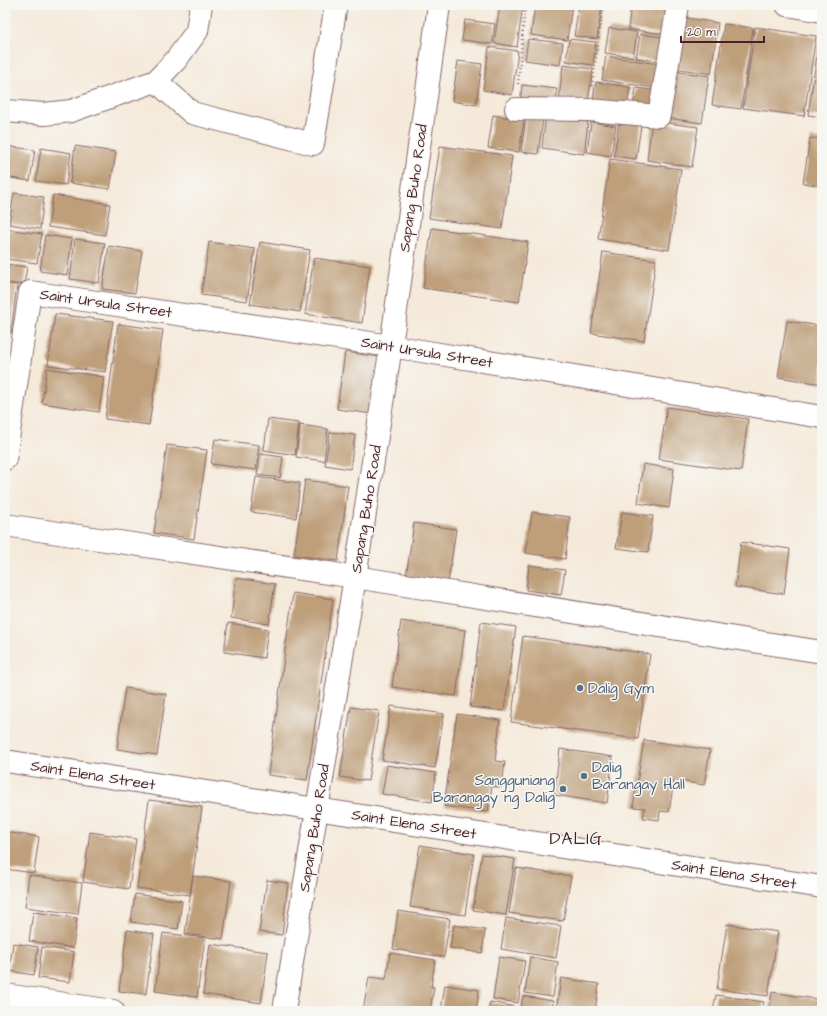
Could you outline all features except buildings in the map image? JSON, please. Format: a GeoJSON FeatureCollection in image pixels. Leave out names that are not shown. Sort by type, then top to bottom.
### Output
{"type":"FeatureCollection","features":[{"type":"Feature","properties":{"kind":"street"},"geometry":{"type":"LineString","coordinates":[[5,111],[44,114],[71,110],[156,81],[176,60],[197,31],[201,5]]}},
{"type":"Feature","properties":{"kind":"street"},"geometry":{"type":"LineString","coordinates":[[156,81],[192,113],[313,144],[336,5]]}},
{"type":"Feature","properties":{"kind":"street","name":"Sapang Buho Road"},"geometry":{"type":"LineString","coordinates":[[284,1011],[391,346],[439,5]]}},
{"type":"Feature","properties":{"kind":"street"},"geometry":{"type":"LineString","coordinates":[[516,109],[589,110],[659,116],[678,5]]}},
{"type":"Feature","properties":{"kind":"street"},"geometry":{"type":"LineString","coordinates":[[787,5],[822,11]]}},
{"type":"Feature","properties":{"kind":"street","name":"Saint Ursula Street"},"geometry":{"type":"LineString","coordinates":[[5,458],[30,292],[391,346],[822,417]]}},
{"type":"Feature","properties":{"kind":"street"},"geometry":{"type":"LineString","coordinates":[[5,525],[355,577],[822,652]]}},
{"type":"Feature","properties":{"kind":"street","name":"Saint Elena Street"},"geometry":{"type":"LineString","coordinates":[[5,761],[822,887]]}},
{"type":"Feature","properties":{"kind":"street"},"geometry":{"type":"LineString","coordinates":[[5,995],[114,1011]]}},
{"type":"Feature","properties":{"kind":"path"},"geometry":{"type":"LineString","coordinates":[[516,109],[525,5]]}},
{"type":"Feature","properties":{"kind":"path"},"geometry":{"type":"LineString","coordinates":[[589,110],[603,5]]}},
{"type":"Feature","properties":{"kind":"place","name":"Dalig Gym"},"geometry":{"type":"Point","coordinates":[580,688]}},
{"type":"Feature","properties":{"kind":"place","name":"Dalig Barangay Hall"},"geometry":{"type":"Point","coordinates":[584,776]}},
{"type":"Feature","properties":{"kind":"place","name":"Sangguniang Barangay ng Dalig"},"geometry":{"type":"Point","coordinates":[563,789]}},
{"type":"Feature","properties":{"kind":"district","name":"DALIG"},"geometry":{"type":"Point","coordinates":[576,838]}}]}
